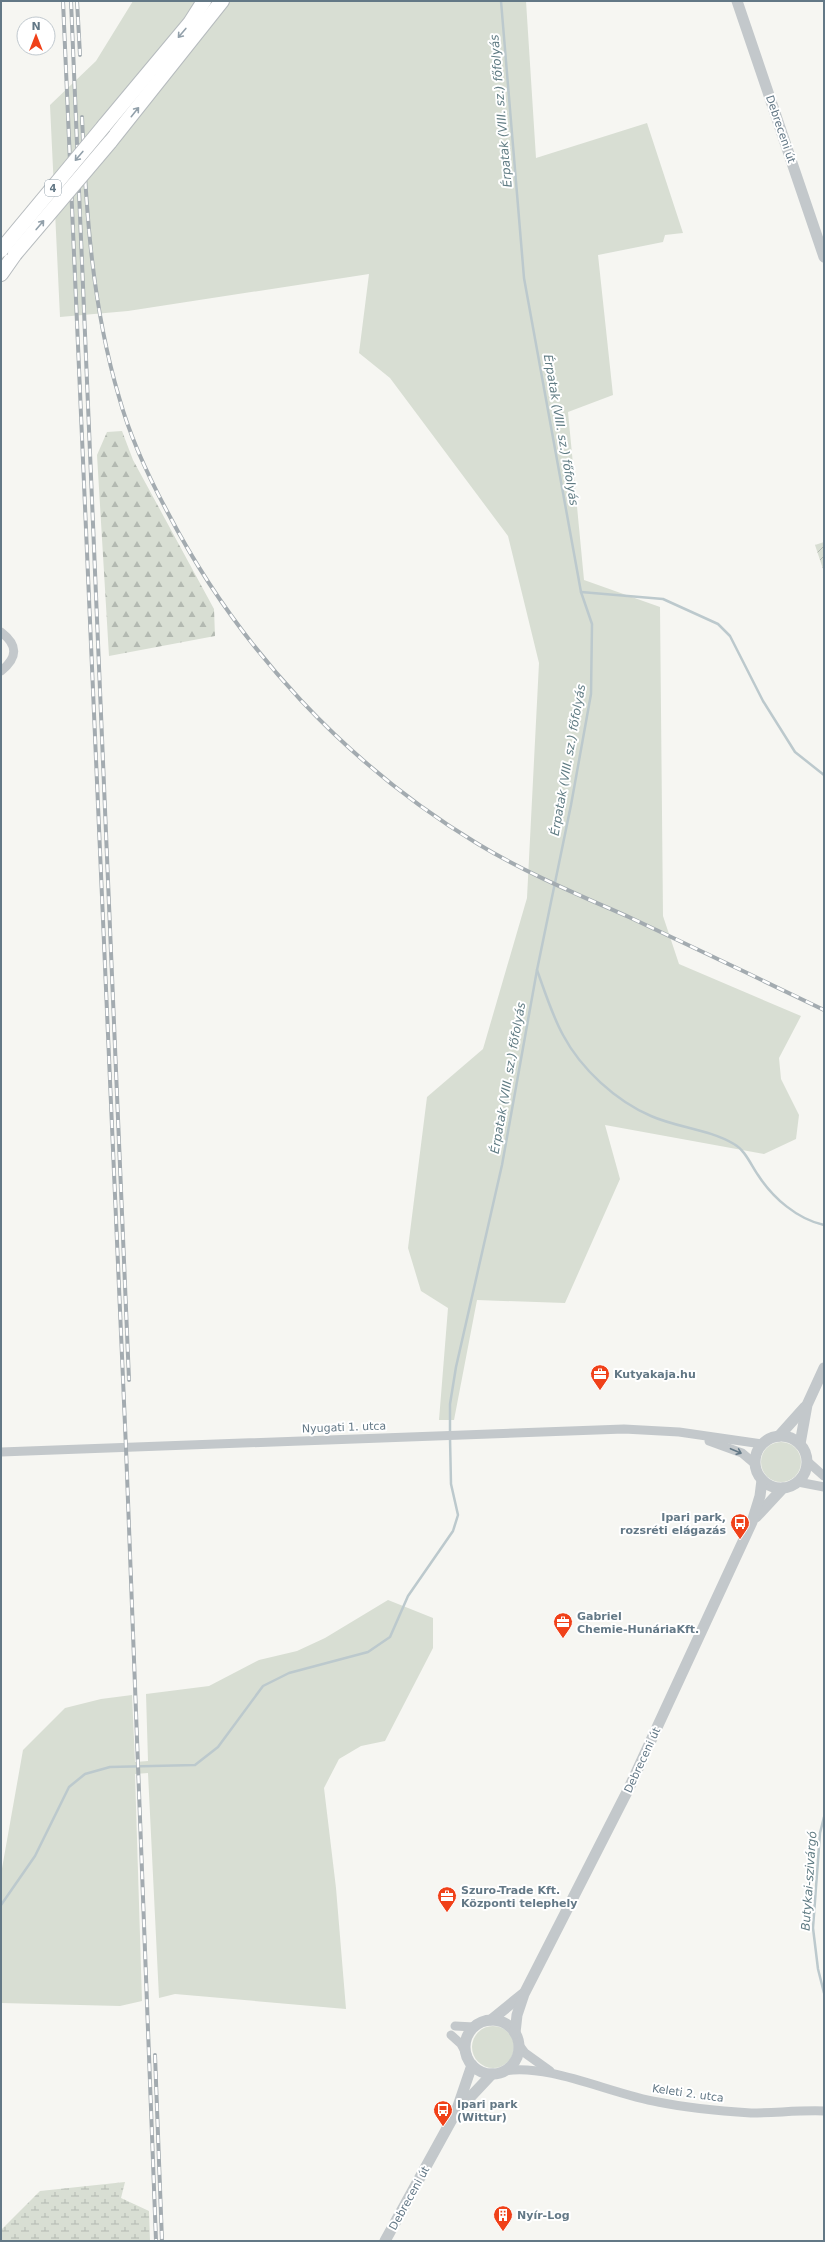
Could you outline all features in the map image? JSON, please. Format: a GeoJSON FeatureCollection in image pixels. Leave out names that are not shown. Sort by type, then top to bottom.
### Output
{"type":"FeatureCollection","features":[{"type":"Feature","properties":{"kind":"main road","name":"4"},"geometry":{"type":"LineString","coordinates":[[1,250],[190,23],[204,1]]}},
{"type":"Feature","properties":{"kind":"main road","name":"4"},"geometry":{"type":"LineString","coordinates":[[1,274],[15,254],[110,142],[222,1]]}},
{"type":"Feature","properties":{"kind":"street","name":"Debreceni út"},"geometry":{"type":"LineString","coordinates":[[737,1],[824,257]]}},
{"type":"Feature","properties":{"kind":"street"},"geometry":{"type":"LineString","coordinates":[[1,632],[13,643],[14,651],[9,664],[1,671]]}},
{"type":"Feature","properties":{"kind":"street"},"geometry":{"type":"LineString","coordinates":[[800,1444],[807,1405],[824,1368]]}},
{"type":"Feature","properties":{"kind":"street"},"geometry":{"type":"LineString","coordinates":[[752,1522],[760,1496],[762,1480],[755,1464],[755,1457],[762,1444],[779,1436],[787,1429],[807,1405]]}},
{"type":"Feature","properties":{"kind":"street","name":"Nyugati 1. utca"},"geometry":{"type":"LineString","coordinates":[[1,1452],[624,1429],[688,1433],[762,1444]]}},
{"type":"Feature","properties":{"kind":"street","name":"Nyugati 1. utca"},"geometry":{"type":"LineString","coordinates":[[688,1433],[742,1453],[755,1464]]}},
{"type":"Feature","properties":{"kind":"street"},"geometry":{"type":"LineString","coordinates":[[752,1522],[770,1500],[783,1488],[798,1482],[803,1476],[808,1462],[807,1455],[800,1444],[790,1437],[779,1436]]}},
{"type":"Feature","properties":{"kind":"street"},"geometry":{"type":"LineString","coordinates":[[808,1462],[824,1476]]}},
{"type":"Feature","properties":{"kind":"street"},"geometry":{"type":"LineString","coordinates":[[762,1480],[769,1485],[783,1488]]}},
{"type":"Feature","properties":{"kind":"street"},"geometry":{"type":"LineString","coordinates":[[798,1482],[824,1487]]}},
{"type":"Feature","properties":{"kind":"street","name":"Debreceni út"},"geometry":{"type":"LineString","coordinates":[[515,2033],[517,2015],[524,1994],[629,1788],[752,1522]]}},
{"type":"Feature","properties":{"kind":"street"},"geometry":{"type":"LineString","coordinates":[[454,2026],[474,2027],[490,2020],[524,1994]]}},
{"type":"Feature","properties":{"kind":"street"},"geometry":{"type":"LineString","coordinates":[[490,2020],[504,2023],[515,2033],[519,2045],[525,2053],[552,2073]]}},
{"type":"Feature","properties":{"kind":"street"},"geometry":{"type":"LineString","coordinates":[[456,2112],[470,2060],[466,2040],[474,2027]]}},
{"type":"Feature","properties":{"kind":"street"},"geometry":{"type":"LineString","coordinates":[[451,2035],[461,2044],[470,2060],[478,2070],[492,2074]]}},
{"type":"Feature","properties":{"kind":"street"},"geometry":{"type":"LineString","coordinates":[[504,2070],[515,2060],[519,2045]]}},
{"type":"Feature","properties":{"kind":"street"},"geometry":{"type":"LineString","coordinates":[[456,2112],[479,2085],[492,2074],[504,2070],[527,2069],[552,2073]]}},
{"type":"Feature","properties":{"kind":"street","name":"Keleti 2. utca"},"geometry":{"type":"LineString","coordinates":[[552,2073],[627,2096],[697,2108],[752,2113],[824,2111]]}},
{"type":"Feature","properties":{"kind":"street","name":"Debreceni út"},"geometry":{"type":"LineString","coordinates":[[385,2241],[456,2112]]}},
{"type":"Feature","properties":{"kind":"green space"},"geometry":{"type":"Polygon","coordinates":[[[133,1],[526,1],[536,158],[647,123],[683,233],[665,235],[663,242],[598,255],[613,395],[568,412],[584,580],[660,607],[663,916],[679,964],[801,1016],[779,1058],[781,1079],[799,1115],[796,1139],[764,1154],[605,1125],[620,1179],[565,1303],[477,1300],[454,1420],[439,1420],[448,1308],[421,1291],[408,1248],[427,1097],[483,1049],[527,898],[539,663],[508,536],[390,378],[359,353],[369,274],[128,311],[60,317],[50,105],[96,61],[133,1]]]}},
{"type":"Feature","properties":{"kind":"green space"},"geometry":{"type":"Polygon","coordinates":[[[122,431],[133,460],[214,609],[215,636],[109,656],[97,455],[107,432],[122,431]]]}},
{"type":"Feature","properties":{"kind":"green space"},"geometry":{"type":"Polygon","coordinates":[[[824,542],[824,572],[815,545],[824,542]]]}},
{"type":"Feature","properties":{"kind":"green space"},"geometry":{"type":"Polygon","coordinates":[[[785,1442],[792,1445],[798,1451],[801,1462],[800,1470],[792,1479],[785,1482],[777,1482],[770,1479],[762,1470],[761,1458],[764,1451],[773,1443],[785,1442]]]}},
{"type":"Feature","properties":{"kind":"green space"},"geometry":{"type":"Polygon","coordinates":[[[388,1600],[433,1618],[433,1648],[385,1741],[361,1746],[339,1759],[324,1788],[336,1888],[346,2009],[175,1994],[159,1998],[148,1773],[135,1774],[142,2001],[120,2006],[1,2003],[1,1874],[23,1750],[65,1708],[101,1699],[132,1695],[135,1762],[148,1761],[146,1694],[209,1686],[259,1660],[297,1651],[325,1638],[388,1600]]]}},
{"type":"Feature","properties":{"kind":"green space"},"geometry":{"type":"Polygon","coordinates":[[[489,2026],[497,2026],[505,2029],[511,2035],[514,2047],[511,2059],[505,2065],[497,2068],[489,2068],[481,2065],[475,2059],[472,2051],[472,2043],[475,2035],[481,2029],[489,2026]]]}},
{"type":"Feature","properties":{"kind":"green space"},"geometry":{"type":"Polygon","coordinates":[[[125,2182],[121,2198],[149,2211],[150,2241],[1,2241],[1,2230],[40,2191],[125,2182]]]}},
{"type":"Feature","properties":{"kind":"waterway","name":"Érpatak (VIII. sz.) főfolyás"},"geometry":{"type":"LineString","coordinates":[[450,1433],[450,1404],[456,1367],[502,1165],[537,970],[571,805],[591,694],[592,624],[581,592],[524,278],[501,1]]}},
{"type":"Feature","properties":{"kind":"waterway"},"geometry":{"type":"LineString","coordinates":[[581,592],[663,599],[718,624],[730,636],[763,701],[795,752],[824,775]]}},
{"type":"Feature","properties":{"kind":"waterway","name":"Butykai-szivárgó"},"geometry":{"type":"LineString","coordinates":[[537,970],[552,1011],[563,1035],[579,1060],[601,1083],[625,1102],[651,1116],[714,1135],[734,1144],[745,1154],[764,1184],[778,1199],[795,1213],[824,1225]]}},
{"type":"Feature","properties":{"kind":"waterway","name":"Érpatak (VIII. sz.) főfolyás"},"geometry":{"type":"LineString","coordinates":[[1,1905],[35,1856],[69,1787],[85,1774],[110,1767],[195,1765],[218,1747],[263,1686],[289,1673],[368,1652],[390,1637],[408,1596],[453,1531],[458,1515],[451,1484],[450,1438]]}},
{"type":"Feature","properties":{"kind":"waterway","name":"Butykai-szivárgó"},"geometry":{"type":"LineString","coordinates":[[824,1817],[820,1833],[813,1928],[818,1969],[824,1993]]}},
{"type":"Feature","properties":{"kind":"railway"},"geometry":{"type":"LineString","coordinates":[[63,1],[126,1448],[156,2241]]}},
{"type":"Feature","properties":{"kind":"railway"},"geometry":{"type":"LineString","coordinates":[[71,1],[129,1380]]}},
{"type":"Feature","properties":{"kind":"railway"},"geometry":{"type":"LineString","coordinates":[[77,1],[80,55]]}},
{"type":"Feature","properties":{"kind":"railway"},"geometry":{"type":"LineString","coordinates":[[82,117],[88,223],[96,293],[102,328],[123,412],[134,442],[153,485],[196,563],[228,611],[263,657],[300,700],[341,740],[384,778],[430,813],[478,844],[534,874],[631,918],[824,1010]]}},
{"type":"Feature","properties":{"kind":"railway"},"geometry":{"type":"LineString","coordinates":[[155,2055],[162,2241]]}},
{"type":"Feature","properties":{"kind":"place","name":"Kutyakaja.hu"},"geometry":{"type":"Point","coordinates":[600,1391]}},
{"type":"Feature","properties":{"kind":"place","name":"Ipari park, rozsréti elágazás"},"geometry":{"type":"Point","coordinates":[740,1540]}},
{"type":"Feature","properties":{"kind":"place","name":"Gabriel Chemie-HunáriaKft."},"geometry":{"type":"Point","coordinates":[563,1639]}},
{"type":"Feature","properties":{"kind":"place","name":"Szuro-Trade Kft. Központi telephely"},"geometry":{"type":"Point","coordinates":[447,1913]}},
{"type":"Feature","properties":{"kind":"place","name":"Ipari park (Wittur)"},"geometry":{"type":"Point","coordinates":[443,2127]}},
{"type":"Feature","properties":{"kind":"place","name":"Nyír-Log"},"geometry":{"type":"Point","coordinates":[503,2232]}}]}
